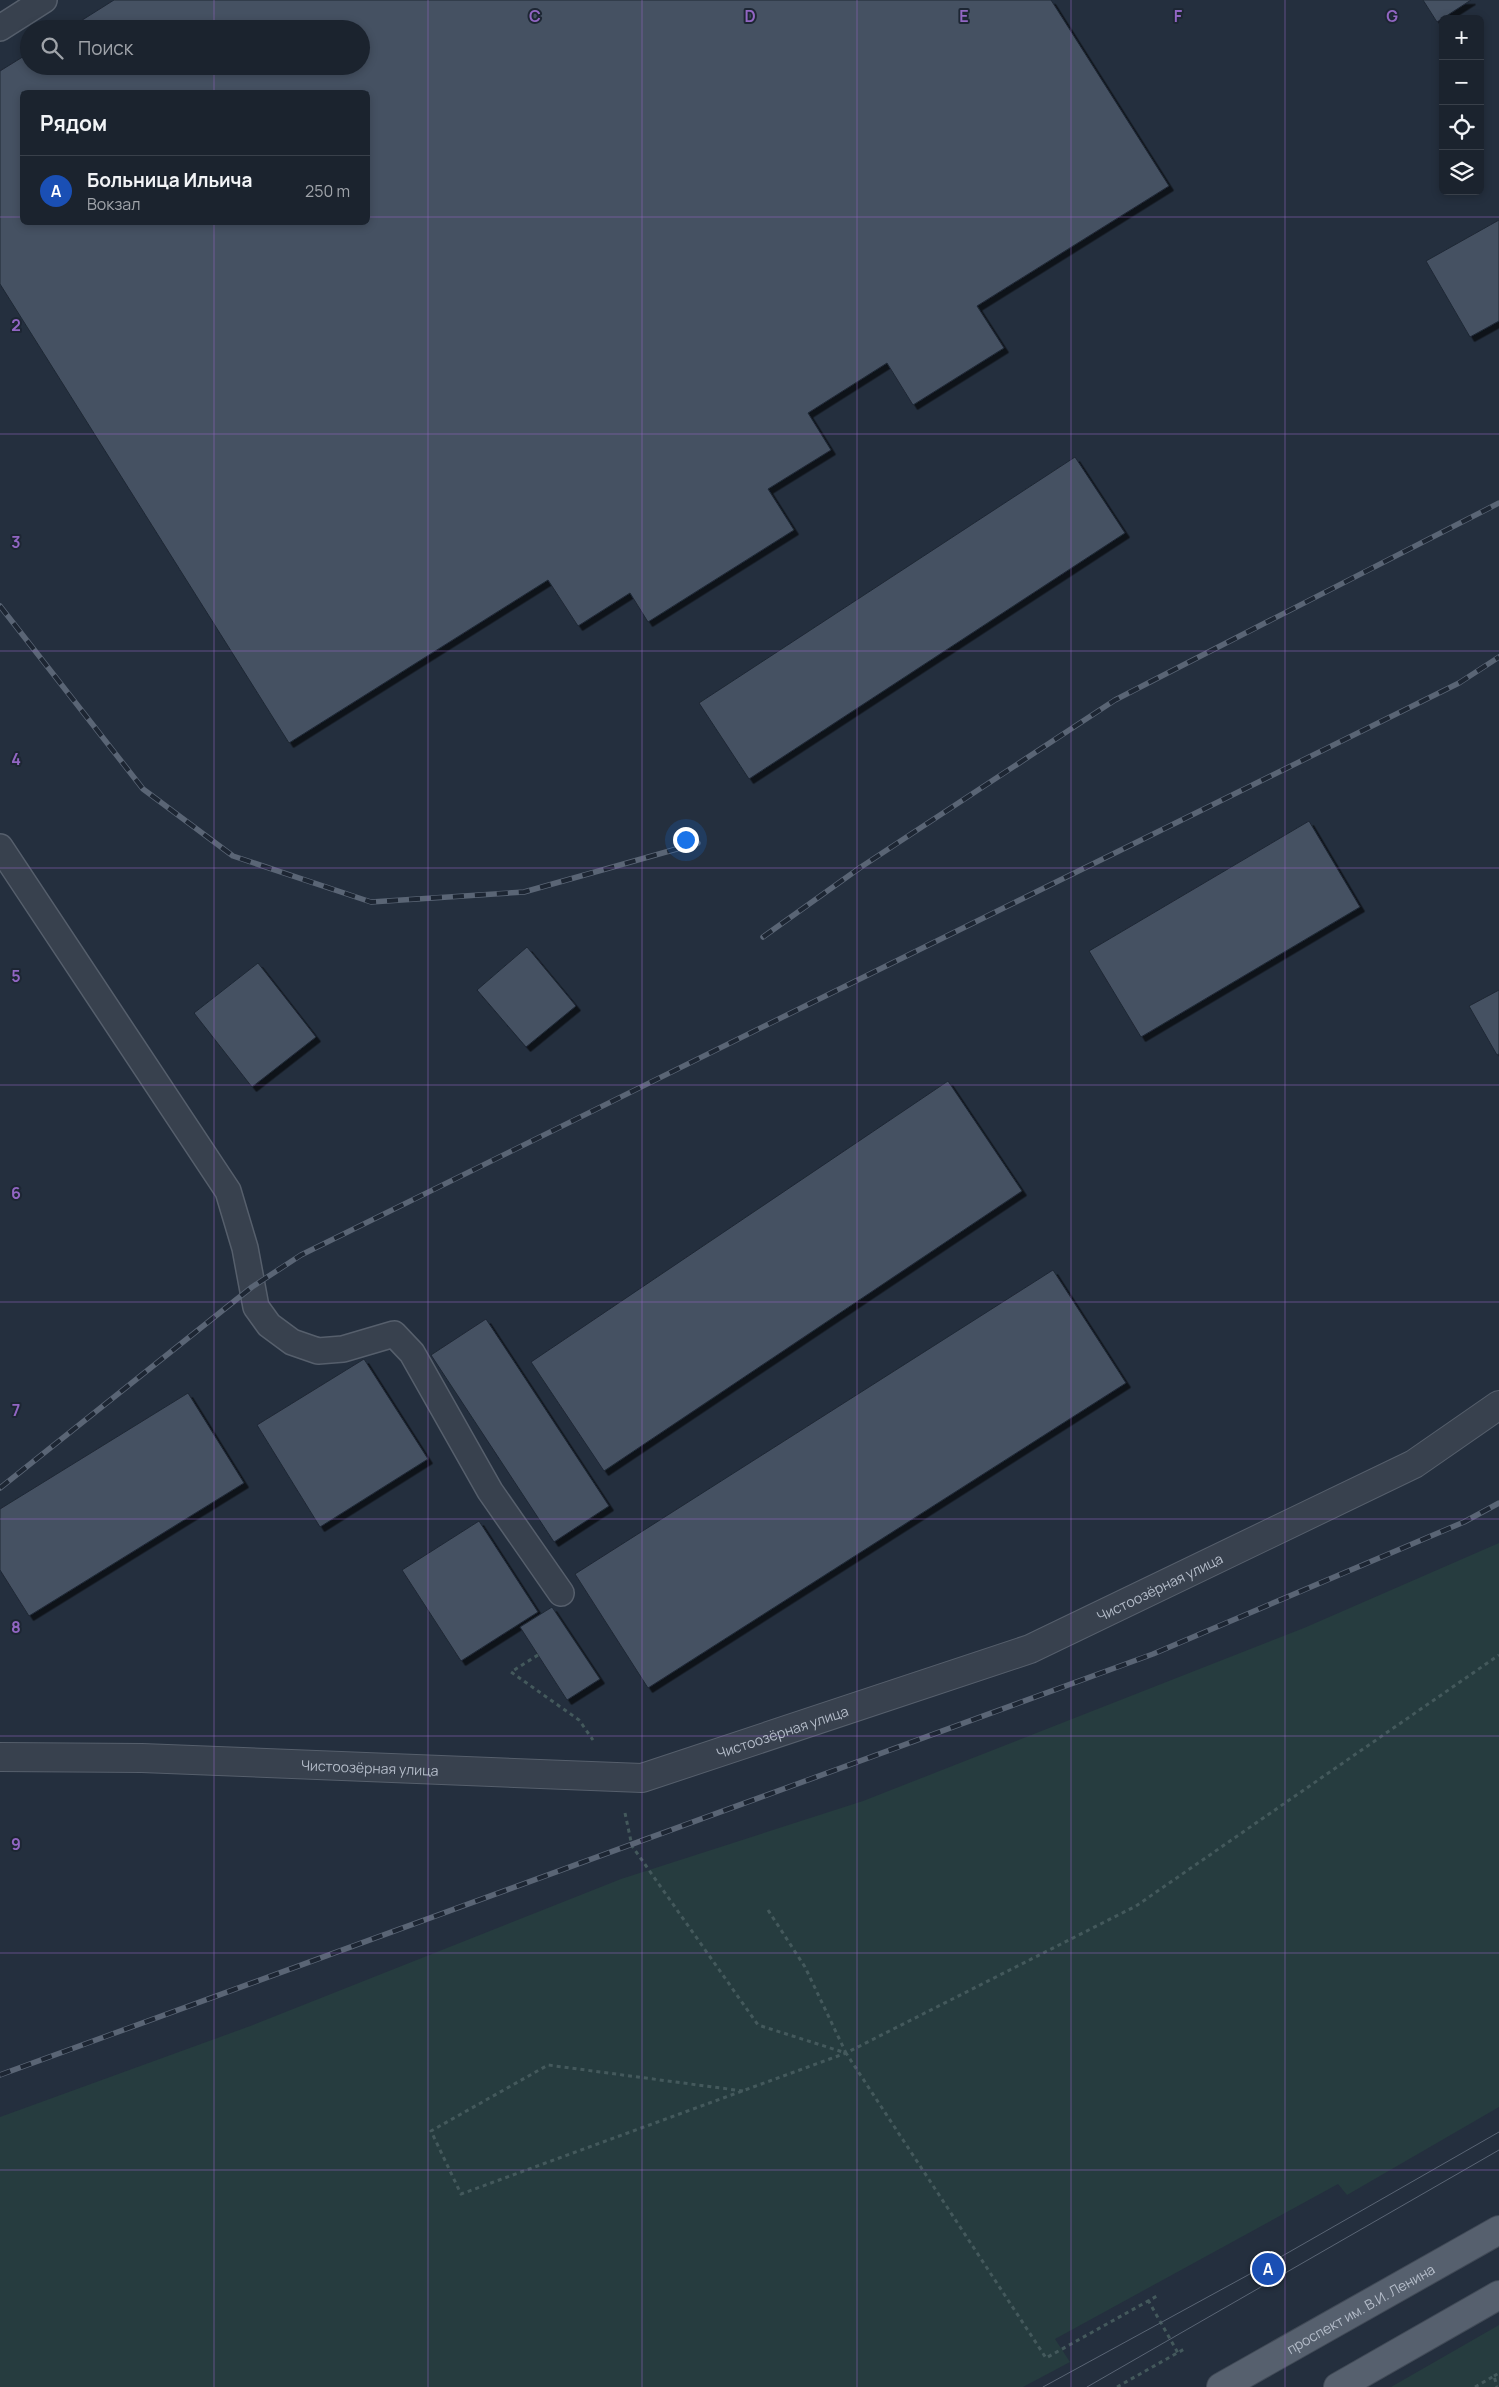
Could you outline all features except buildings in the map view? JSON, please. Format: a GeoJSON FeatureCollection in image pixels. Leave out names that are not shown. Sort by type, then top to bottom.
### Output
{"type":"FeatureCollection","features":[{"type":"Feature","properties":{"kind":"main road","name":"проспект им. В.И. Ленина"},"geometry":{"type":"LineString","coordinates":[[1221,2387],[1499,2230]]}},
{"type":"Feature","properties":{"kind":"main road"},"geometry":{"type":"LineString","coordinates":[[1338,2387],[1499,2295]]}},
{"type":"Feature","properties":{"kind":"street","name":"Чистоозёрная улица"},"geometry":{"type":"LineString","coordinates":[[0,1756],[142,1758],[642,1778],[1030,1649],[1414,1464],[1499,1405]]}},
{"type":"Feature","properties":{"kind":"lane"},"geometry":{"type":"LineString","coordinates":[[0,28],[44,0]]}},
{"type":"Feature","properties":{"kind":"lane"},"geometry":{"type":"LineString","coordinates":[[0,847],[228,1191],[245,1248],[256,1307],[269,1326],[292,1342],[318,1351],[343,1349],[394,1334],[412,1353],[490,1491],[561,1594]]}},
{"type":"Feature","properties":{"kind":"path"},"geometry":{"type":"LineString","coordinates":[[538,1655],[511,1672],[580,1720],[617,1777],[632,1846],[758,2025],[846,2053]]}},
{"type":"Feature","properties":{"kind":"path"},"geometry":{"type":"LineString","coordinates":[[743,2091],[548,2065],[431,2131],[461,2194],[743,2091],[846,2053],[1136,1906],[1499,1655]]}},
{"type":"Feature","properties":{"kind":"path"},"geometry":{"type":"LineString","coordinates":[[768,1910],[805,1967],[846,2053],[1046,2358],[1157,2296]]}},
{"type":"Feature","properties":{"kind":"path"},"geometry":{"type":"LineString","coordinates":[[1148,2300],[1178,2353]]}},
{"type":"Feature","properties":{"kind":"path"},"geometry":{"type":"LineString","coordinates":[[1117,2387],[1186,2348]]}},
{"type":"Feature","properties":{"kind":"path"},"geometry":{"type":"LineString","coordinates":[[1475,2387],[1499,2373]]}},
{"type":"Feature","properties":{"kind":"path"},"geometry":{"type":"LineString","coordinates":[[1494,2376],[1497,2387]]}},
{"type":"Feature","properties":{"kind":"green space"},"geometry":{"type":"Polygon","coordinates":[[[1499,1543],[1499,2107],[1347,2195],[1338,2184],[1055,2339],[1070,2362],[1023,2387],[0,2387],[0,2117],[253,2025],[621,1879],[863,1801],[1304,1628],[1499,1543]]]}},
{"type":"Feature","properties":{"kind":"green space"},"geometry":{"type":"Polygon","coordinates":[[[1499,2325],[1499,2387],[1391,2387],[1499,2325]]]}},
{"type":"Feature","properties":{"kind":"tram line"},"geometry":{"type":"LineString","coordinates":[[1043,2387],[1270,2263],[1499,2132]]}},
{"type":"Feature","properties":{"kind":"tram line"},"geometry":{"type":"LineString","coordinates":[[1087,2387],[1499,2150]]}},
{"type":"Feature","properties":{"kind":"railway"},"geometry":{"type":"LineString","coordinates":[[763,937],[861,867],[1115,700],[1499,503]]}},
{"type":"Feature","properties":{"kind":"railway"},"geometry":{"type":"LineString","coordinates":[[0,606],[143,789],[233,856],[371,902],[524,892],[698,843]]}},
{"type":"Feature","properties":{"kind":"railway"},"geometry":{"type":"LineString","coordinates":[[0,1488],[252,1287],[301,1255],[1459,683],[1499,657]]}},
{"type":"Feature","properties":{"kind":"railway"},"geometry":{"type":"LineString","coordinates":[[0,2075],[1153,1654],[1464,1522],[1499,1503]]}},
{"type":"Feature","properties":{"kind":"place","name":"Больница Ильича"},"geometry":{"type":"Point","coordinates":[1268,2269]}}]}
